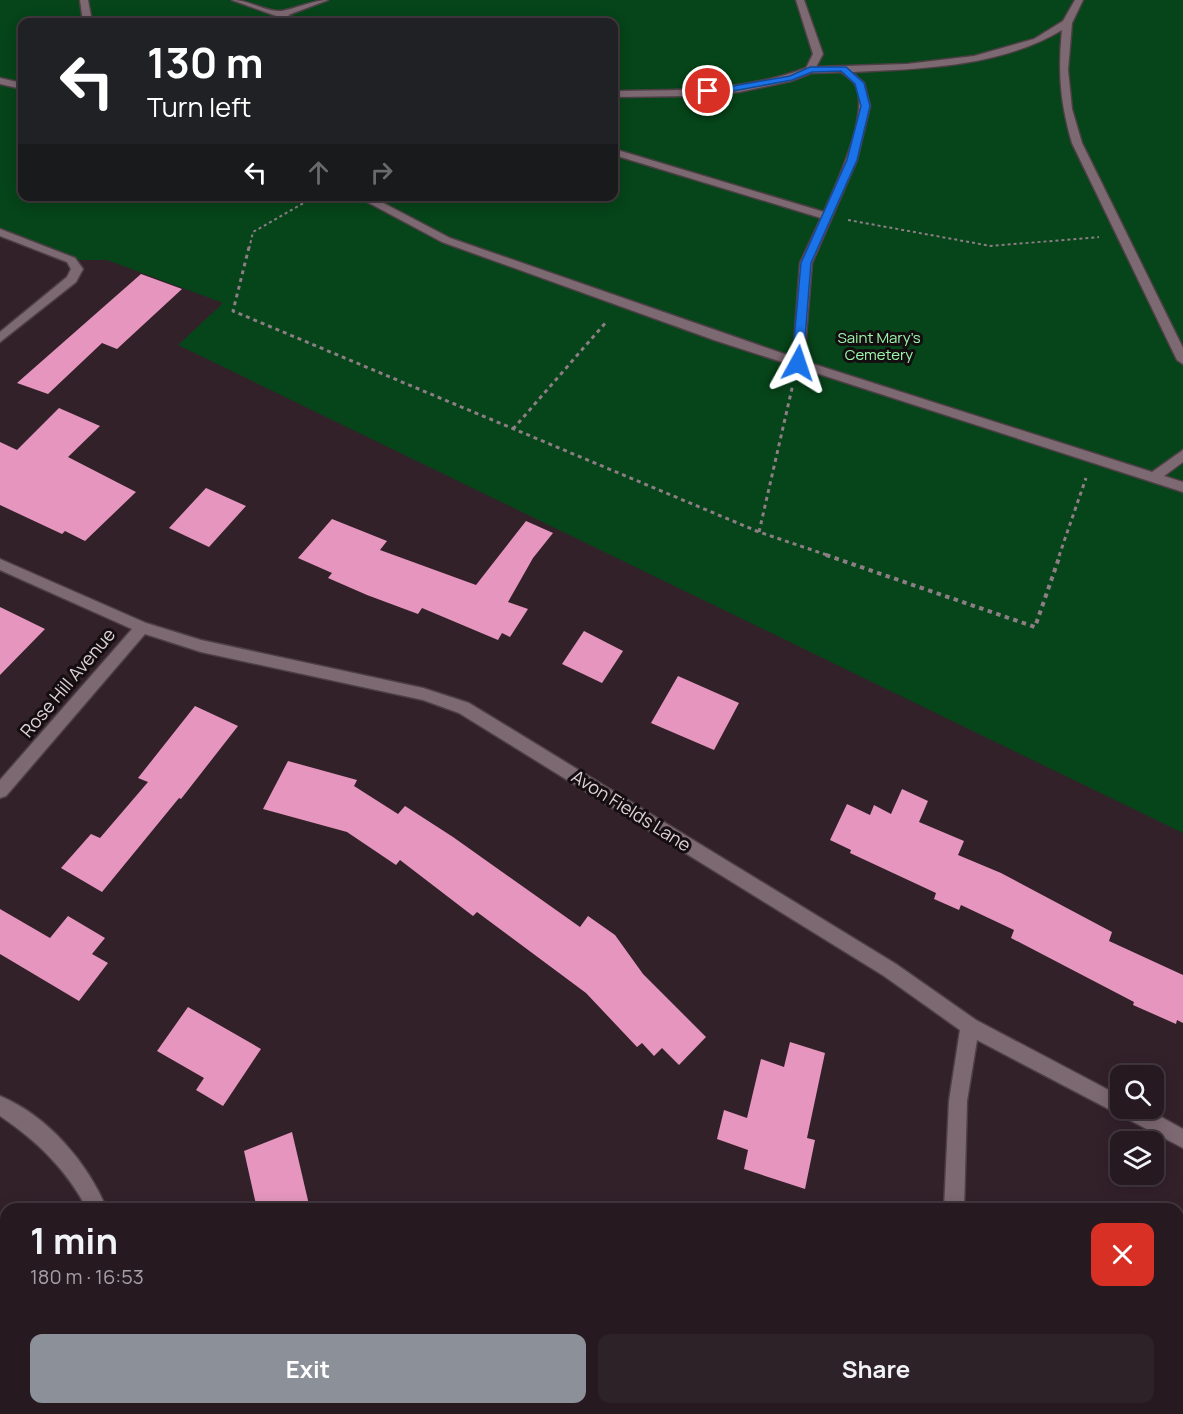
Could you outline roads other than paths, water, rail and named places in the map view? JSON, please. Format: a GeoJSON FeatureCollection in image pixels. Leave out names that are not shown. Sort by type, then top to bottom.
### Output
{"type":"FeatureCollection","features":[{"type":"Feature","properties":{"kind":"street"},"geometry":{"type":"LineString","coordinates":[[84,0],[87,18]]}},
{"type":"Feature","properties":{"kind":"street"},"geometry":{"type":"LineString","coordinates":[[236,0],[287,18]]}},
{"type":"Feature","properties":{"kind":"street"},"geometry":{"type":"LineString","coordinates":[[278,15],[324,0]]}},
{"type":"Feature","properties":{"kind":"street"},"geometry":{"type":"LineString","coordinates":[[800,0],[818,54],[810,70]]}},
{"type":"Feature","properties":{"kind":"street"},"geometry":{"type":"LineString","coordinates":[[618,94],[728,90],[792,78],[810,70],[907,67],[975,59],[1037,41],[1066,22],[1079,0]]}},
{"type":"Feature","properties":{"kind":"street"},"geometry":{"type":"LineString","coordinates":[[1066,22],[1063,70],[1067,109],[1077,143],[1183,360]]}},
{"type":"Feature","properties":{"kind":"street"},"geometry":{"type":"LineString","coordinates":[[798,363],[806,263],[852,160],[866,106],[859,83],[843,69]]}},
{"type":"Feature","properties":{"kind":"street"},"geometry":{"type":"LineString","coordinates":[[0,81],[18,85]]}},
{"type":"Feature","properties":{"kind":"street"},"geometry":{"type":"LineString","coordinates":[[618,153],[827,216]]}},
{"type":"Feature","properties":{"kind":"street"},"geometry":{"type":"LineString","coordinates":[[371,201],[446,240],[622,303],[798,363],[1183,487]]}},
{"type":"Feature","properties":{"kind":"street"},"geometry":{"type":"LineString","coordinates":[[0,232],[71,260],[77,268],[72,279],[0,338]]}},
{"type":"Feature","properties":{"kind":"street"},"geometry":{"type":"LineString","coordinates":[[1154,477],[1183,455]]}},
{"type":"Feature","properties":{"kind":"street","name":"Avon Fields Lane"},"geometry":{"type":"LineString","coordinates":[[0,564],[142,627],[201,646],[423,694],[464,708],[890,970],[970,1026],[1110,1101]]}},
{"type":"Feature","properties":{"kind":"street","name":"Rose Hill Avenue"},"geometry":{"type":"LineString","coordinates":[[0,791],[142,627]]}},
{"type":"Feature","properties":{"kind":"street"},"geometry":{"type":"LineString","coordinates":[[954,1203],[958,1101],[970,1026]]}},
{"type":"Feature","properties":{"kind":"street"},"geometry":{"type":"LineString","coordinates":[[0,1105],[34,1126],[60,1150],[83,1180],[94,1203]]}},
{"type":"Feature","properties":{"kind":"street"},"geometry":{"type":"LineString","coordinates":[[1146,1119],[1183,1139]]}},
{"type":"Feature","properties":{"kind":"park label","name":"Saint Mary’s Cemetery"},"geometry":{"type":"Point","coordinates":[879,346]}}]}
